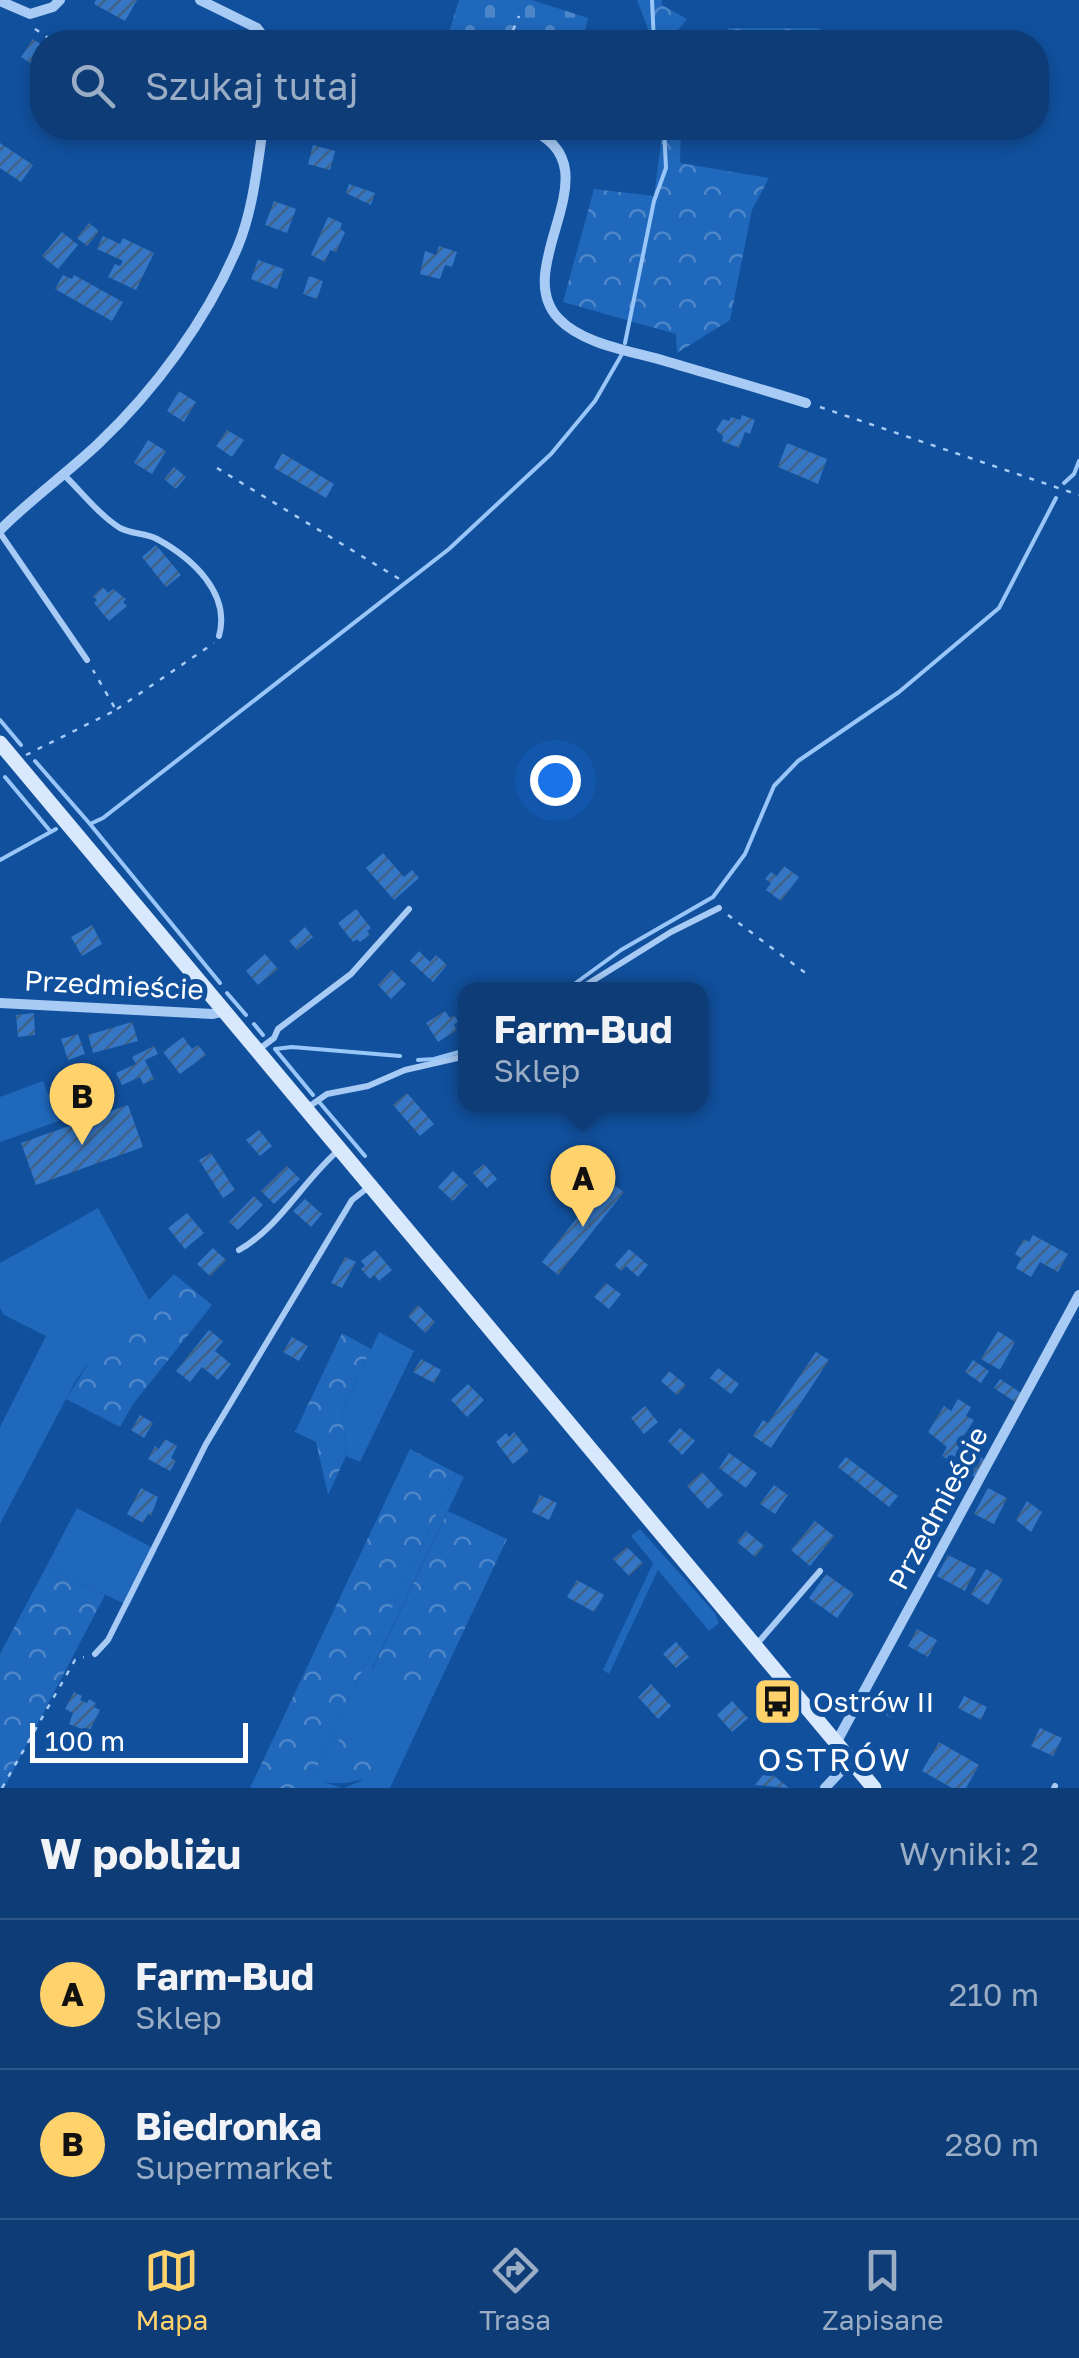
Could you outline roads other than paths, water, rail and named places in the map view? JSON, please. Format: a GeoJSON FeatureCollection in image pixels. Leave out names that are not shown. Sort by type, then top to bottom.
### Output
{"type":"FeatureCollection","features":[{"type":"Feature","properties":{"kind":"main road"},"geometry":{"type":"LineString","coordinates":[[0,743],[874,1788]]}},
{"type":"Feature","properties":{"kind":"street"},"geometry":{"type":"LineString","coordinates":[[0,1],[30,14],[54,7],[60,0]]}},
{"type":"Feature","properties":{"kind":"street"},"geometry":{"type":"LineString","coordinates":[[200,0],[259,30]]}},
{"type":"Feature","properties":{"kind":"street"},"geometry":{"type":"LineString","coordinates":[[2,526],[98,444],[144,396],[182,344],[215,292],[246,223],[262,140]]}},
{"type":"Feature","properties":{"kind":"street"},"geometry":{"type":"LineString","coordinates":[[549,140],[565,170],[565,196],[544,282],[548,303],[560,320],[600,341],[806,402]]}},
{"type":"Feature","properties":{"kind":"street","name":"Przedmieście"},"geometry":{"type":"LineString","coordinates":[[0,1003],[226,1012]]}},
{"type":"Feature","properties":{"kind":"street","name":"Przedmieście"},"geometry":{"type":"LineString","coordinates":[[836,1743],[1079,1295]]}},
{"type":"Feature","properties":{"kind":"street"},"geometry":{"type":"LineString","coordinates":[[825,1788],[851,1760]]}},
{"type":"Feature","properties":{"kind":"lane"},"geometry":{"type":"LineString","coordinates":[[63,474],[122,529],[154,537],[191,561],[212,584],[222,623],[219,636]]}},
{"type":"Feature","properties":{"kind":"lane"},"geometry":{"type":"LineString","coordinates":[[2,526],[87,660]]}},
{"type":"Feature","properties":{"kind":"lane"},"geometry":{"type":"LineString","coordinates":[[591,982],[671,932],[719,908]]}},
{"type":"Feature","properties":{"kind":"lane"},"geometry":{"type":"LineString","coordinates":[[258,1050],[274,1038],[278,1029],[350,974],[409,909]]}},
{"type":"Feature","properties":{"kind":"lane"},"geometry":{"type":"LineString","coordinates":[[306,1108],[327,1094],[368,1086],[405,1070],[458,1058]]}},
{"type":"Feature","properties":{"kind":"lane"},"geometry":{"type":"LineString","coordinates":[[239,1250],[256,1240],[340,1149]]}},
{"type":"Feature","properties":{"kind":"lane"},"geometry":{"type":"LineString","coordinates":[[94,1654],[108,1640],[206,1444],[244,1379],[352,1200],[371,1185]]}},
{"type":"Feature","properties":{"kind":"lane"},"geometry":{"type":"LineString","coordinates":[[756,1646],[820,1571]]}},
{"type":"Feature","properties":{"kind":"waterway"},"geometry":{"type":"LineString","coordinates":[[652,0],[653,30]]}},
{"type":"Feature","properties":{"kind":"waterway"},"geometry":{"type":"LineString","coordinates":[[625,343],[654,201],[666,168],[665,140]]}},
{"type":"Feature","properties":{"kind":"waterway"},"geometry":{"type":"LineString","coordinates":[[35,761],[90,824],[103,818],[449,549],[551,454],[595,401],[622,354]]}},
{"type":"Feature","properties":{"kind":"waterway"},"geometry":{"type":"LineString","coordinates":[[1064,483],[1074,474],[1079,461]]}},
{"type":"Feature","properties":{"kind":"waterway"},"geometry":{"type":"LineString","coordinates":[[577,982],[621,950],[713,897],[745,854],[774,786],[798,761],[899,692],[999,608],[1056,498]]}},
{"type":"Feature","properties":{"kind":"waterway"},"geometry":{"type":"LineString","coordinates":[[0,720],[21,745]]}},
{"type":"Feature","properties":{"kind":"waterway"},"geometry":{"type":"LineString","coordinates":[[5,777],[51,832]]}},
{"type":"Feature","properties":{"kind":"waterway"},"geometry":{"type":"LineString","coordinates":[[90,824],[220,983]]}},
{"type":"Feature","properties":{"kind":"waterway"},"geometry":{"type":"LineString","coordinates":[[0,860],[56,829]]}},
{"type":"Feature","properties":{"kind":"waterway"},"geometry":{"type":"LineString","coordinates":[[227,993],[246,1015]]}},
{"type":"Feature","properties":{"kind":"waterway"},"geometry":{"type":"LineString","coordinates":[[254,1024],[263,1035]]}},
{"type":"Feature","properties":{"kind":"waterway"},"geometry":{"type":"LineString","coordinates":[[275,1049],[400,1056]]}},
{"type":"Feature","properties":{"kind":"waterway"},"geometry":{"type":"LineString","coordinates":[[275,1049],[313,1095]]}},
{"type":"Feature","properties":{"kind":"waterway"},"geometry":{"type":"LineString","coordinates":[[418,1060],[458,1052]]}},
{"type":"Feature","properties":{"kind":"waterway"},"geometry":{"type":"LineString","coordinates":[[320,1103],[365,1156]]}},
{"type":"Feature","properties":{"kind":"place","name":"Biedronka"},"geometry":{"type":"Point","coordinates":[82,1145]}},
{"type":"Feature","properties":{"kind":"place","name":"Farm-Bud"},"geometry":{"type":"Point","coordinates":[583,1227]}},
{"type":"Feature","properties":{"kind":"place","name":"Ostrów II"},"geometry":{"type":"Point","coordinates":[778,1702]}},
{"type":"Feature","properties":{"kind":"district","name":"OSTRÓW"},"geometry":{"type":"Point","coordinates":[835,1760]}}]}
